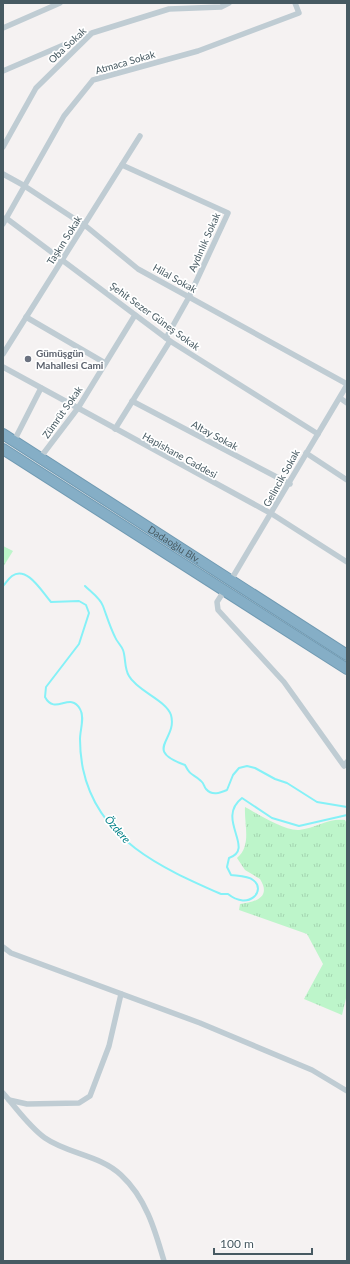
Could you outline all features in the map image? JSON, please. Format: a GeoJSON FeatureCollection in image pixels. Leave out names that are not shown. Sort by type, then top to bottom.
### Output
{"type":"FeatureCollection","features":[{"type":"Feature","properties":{"kind":"highway","name":"Dadaoğlu Blv."},"geometry":{"type":"LineString","coordinates":[[3,434],[347,655]]}},
{"type":"Feature","properties":{"kind":"highway","name":"Dadaoğlu Blv."},"geometry":{"type":"LineString","coordinates":[[3,449],[347,669]]}},
{"type":"Feature","properties":{"kind":"street"},"geometry":{"type":"LineString","coordinates":[[3,28],[60,3]]}},
{"type":"Feature","properties":{"kind":"street","name":"Oba Sokak"},"geometry":{"type":"LineString","coordinates":[[3,147],[36,88],[92,33],[169,9],[221,7],[229,3]]}},
{"type":"Feature","properties":{"kind":"street","name":"Atmaca Sokak"},"geometry":{"type":"LineString","coordinates":[[3,224],[23,185],[64,116],[93,80],[198,51],[299,13],[296,3]]}},
{"type":"Feature","properties":{"kind":"street"},"geometry":{"type":"LineString","coordinates":[[3,71],[92,33]]}},
{"type":"Feature","properties":{"kind":"street","name":"Taşkın Sokak"},"geometry":{"type":"LineString","coordinates":[[3,354],[140,136]]}},
{"type":"Feature","properties":{"kind":"street","name":"Aydınlık Sokak"},"geometry":{"type":"LineString","coordinates":[[115,429],[168,339],[228,213],[122,165]]}},
{"type":"Feature","properties":{"kind":"street","name":"Hilal Sokak"},"geometry":{"type":"LineString","coordinates":[[3,174],[23,185],[84,225],[138,269],[347,384]]}},
{"type":"Feature","properties":{"kind":"street","name":"Şehit Sezer Güneş Sokak"},"geometry":{"type":"LineString","coordinates":[[6,218],[168,339],[318,434]]}},
{"type":"Feature","properties":{"kind":"street","name":"Zümrüt Sokak"},"geometry":{"type":"LineString","coordinates":[[40,458],[78,408],[135,315]]}},
{"type":"Feature","properties":{"kind":"street"},"geometry":{"type":"LineString","coordinates":[[26,318],[105,363]]}},
{"type":"Feature","properties":{"kind":"street","name":"Hapishane Caddesi"},"geometry":{"type":"LineString","coordinates":[[3,367],[272,514],[347,562]]}},
{"type":"Feature","properties":{"kind":"street","name":"Gelincik Sokak"},"geometry":{"type":"LineString","coordinates":[[231,580],[290,484],[306,453],[347,384]]}},
{"type":"Feature","properties":{"kind":"street"},"geometry":{"type":"LineString","coordinates":[[14,442],[41,388]]}},
{"type":"Feature","properties":{"kind":"street"},"geometry":{"type":"LineString","coordinates":[[340,398],[347,403]]}},
{"type":"Feature","properties":{"kind":"street","name":"Altay Sokak"},"geometry":{"type":"LineString","coordinates":[[132,401],[290,484]]}},
{"type":"Feature","properties":{"kind":"street"},"geometry":{"type":"LineString","coordinates":[[306,453],[347,480]]}},
{"type":"Feature","properties":{"kind":"street"},"geometry":{"type":"LineString","coordinates":[[224,591],[217,602],[218,610],[284,682],[344,766],[347,762]]}},
{"type":"Feature","properties":{"kind":"street"},"geometry":{"type":"LineString","coordinates":[[3,947],[11,952],[200,1023],[312,1070],[347,1091]]}},
{"type":"Feature","properties":{"kind":"street"},"geometry":{"type":"LineString","coordinates":[[9,1100],[27,1104],[63,1104],[78,1103],[90,1096],[109,1046],[121,994]]}},
{"type":"Feature","properties":{"kind":"street"},"geometry":{"type":"LineString","coordinates":[[3,1093],[45,1138],[105,1164],[121,1174],[133,1188],[147,1210],[164,1261]]}},
{"type":"Feature","properties":{"kind":"green space"},"geometry":{"type":"Polygon","coordinates":[[[3,546],[13,551],[3,567],[3,546]]]}},
{"type":"Feature","properties":{"kind":"green space"},"geometry":{"type":"Polygon","coordinates":[[[245,807],[271,822],[293,830],[305,829],[333,820],[345,820],[347,824],[347,994],[342,1015],[304,999],[323,964],[307,934],[239,910],[240,904],[251,902],[260,898],[264,891],[260,879],[245,870],[237,858],[242,853],[246,841],[245,807]]]}},
{"type":"Feature","properties":{"kind":"waterway","name":"Özdere"},"geometry":{"type":"LineString","coordinates":[[3,586],[12,576],[23,574],[34,581],[51,602],[79,601],[86,605],[89,613],[79,644],[46,687],[45,697],[53,704],[72,702],[80,709],[82,716],[80,739],[81,758],[91,794],[103,815],[118,833],[155,862],[221,894],[228,894],[236,899],[249,900],[257,893],[257,884],[253,880],[243,876],[231,875],[227,867],[229,858],[236,854],[239,848],[232,815],[235,806],[242,798],[272,818],[299,826],[347,815]]}},
{"type":"Feature","properties":{"kind":"waterway"},"geometry":{"type":"LineString","coordinates":[[85,586],[102,603],[113,633],[123,650],[126,670],[129,676],[138,686],[158,700],[171,715],[172,724],[164,744],[166,754],[172,760],[185,765],[187,769],[202,782],[208,791],[211,793],[216,793],[227,790],[233,775],[239,768],[247,766],[255,768],[275,779],[287,783],[317,802],[347,807]]}},
{"type":"Feature","properties":{"kind":"place","name":"Gümüşgün Mahallesi Cami"},"geometry":{"type":"Point","coordinates":[28,359]}}]}
